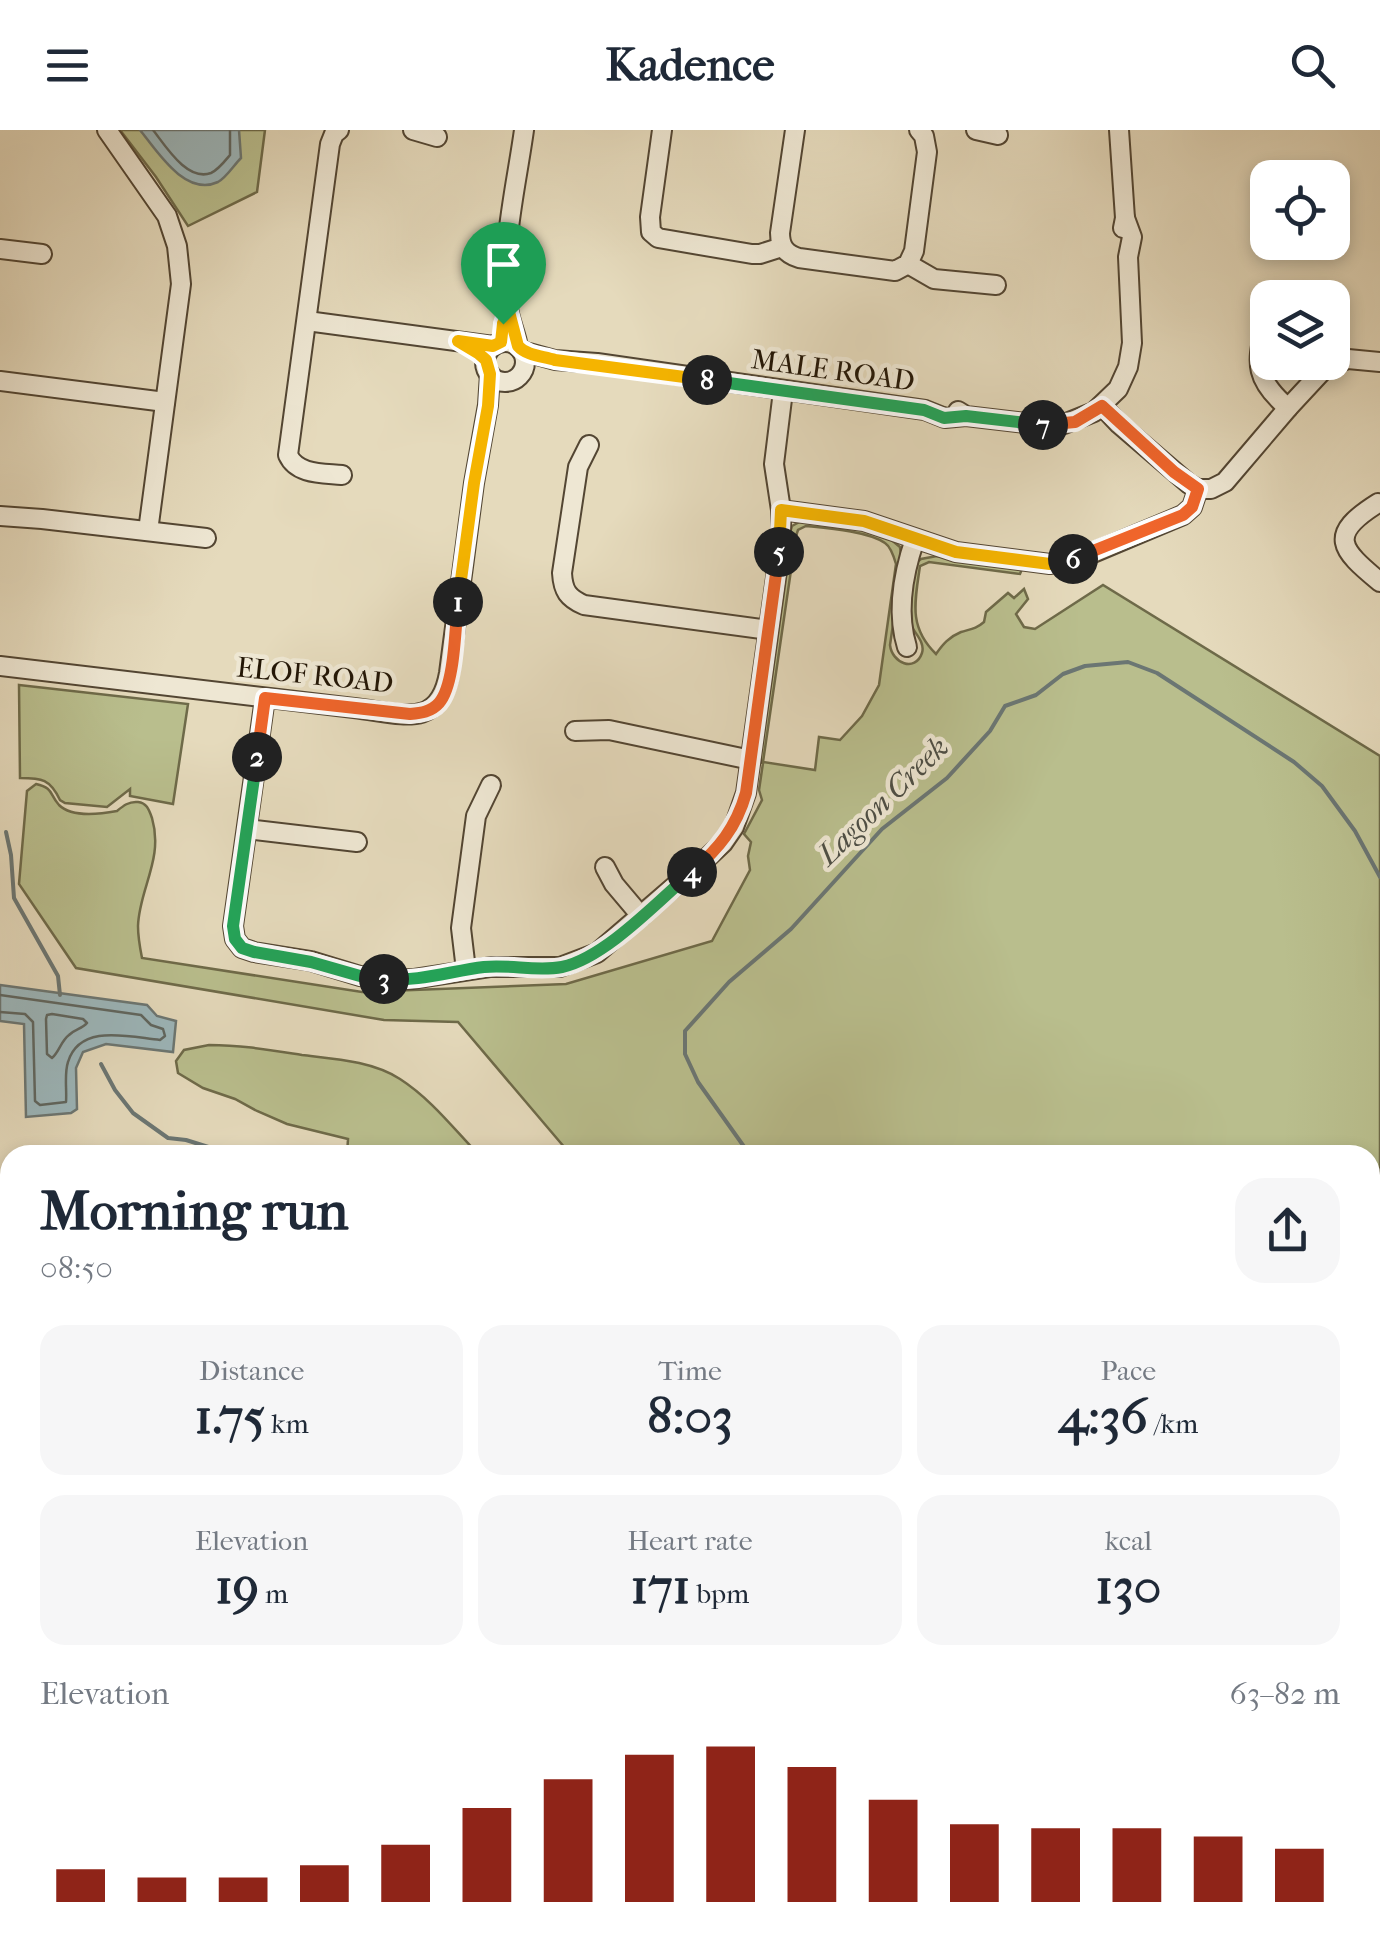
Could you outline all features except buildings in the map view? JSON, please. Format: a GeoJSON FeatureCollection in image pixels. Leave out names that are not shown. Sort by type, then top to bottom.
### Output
{"type":"FeatureCollection","features":[{"type":"Feature","properties":{"kind":"street"},"geometry":{"type":"LineString","coordinates":[[108,130],[167,216],[177,246],[181,284],[148,531]]}},
{"type":"Feature","properties":{"kind":"street"},"geometry":{"type":"LineString","coordinates":[[339,130],[330,144],[288,455],[301,469],[342,475]]}},
{"type":"Feature","properties":{"kind":"street"},"geometry":{"type":"LineString","coordinates":[[413,130],[437,137]]}},
{"type":"Feature","properties":{"kind":"street"},"geometry":{"type":"LineString","coordinates":[[502,357],[508,308],[508,243],[524,130]]}},
{"type":"Feature","properties":{"kind":"street"},"geometry":{"type":"LineString","coordinates":[[662,130],[646,234],[752,254],[782,246]]}},
{"type":"Feature","properties":{"kind":"street"},"geometry":{"type":"LineString","coordinates":[[795,130],[780,233],[782,246],[792,256],[895,270],[908,264],[914,252],[927,132]]}},
{"type":"Feature","properties":{"kind":"street"},"geometry":{"type":"LineString","coordinates":[[976,130],[998,135]]}},
{"type":"Feature","properties":{"kind":"street"},"geometry":{"type":"LineString","coordinates":[[1120,130],[1125,218],[1121,238],[1128,257],[1131,356],[1118,389],[1102,406],[1174,472],[1198,489],[1211,489],[1226,482],[1327,366],[1348,360],[1380,362]]}},
{"type":"Feature","properties":{"kind":"street"},"geometry":{"type":"LineString","coordinates":[[0,249],[42,254]]}},
{"type":"Feature","properties":{"kind":"street"},"geometry":{"type":"LineString","coordinates":[[908,264],[934,279],[996,285]]}},
{"type":"Feature","properties":{"kind":"street","name":"MALE ROAD"},"geometry":{"type":"LineString","coordinates":[[307,321],[458,341],[478,353],[502,357],[615,366],[924,410],[944,418],[966,416],[1054,425],[1075,422],[1102,406]]}},
{"type":"Feature","properties":{"kind":"street","name":"MALE ROAD"},"geometry":{"type":"LineString","coordinates":[[502,357],[525,364],[523,371],[555,360]]}},
{"type":"Feature","properties":{"kind":"street","name":"ELOF ROAD"},"geometry":{"type":"LineString","coordinates":[[0,666],[410,714],[430,710],[445,694],[450,674],[474,483],[488,406],[502,357]]}},
{"type":"Feature","properties":{"kind":"street"},"geometry":{"type":"LineString","coordinates":[[1263,380],[1266,388],[1288,408]]}},
{"type":"Feature","properties":{"kind":"street"},"geometry":{"type":"LineString","coordinates":[[0,381],[165,402]]}},
{"type":"Feature","properties":{"kind":"street"},"geometry":{"type":"LineString","coordinates":[[265,698],[233,926],[235,939],[242,948],[360,976],[414,979],[491,966],[560,967],[596,953],[723,843],[741,811],[781,542],[774,464],[783,391]]}},
{"type":"Feature","properties":{"kind":"street"},"geometry":{"type":"LineString","coordinates":[[589,446],[578,467],[562,573],[566,595],[584,605],[768,630]]}},
{"type":"Feature","properties":{"kind":"street"},"geometry":{"type":"LineString","coordinates":[[781,510],[864,521],[956,552],[1036,563],[1066,562],[1183,515],[1192,507],[1198,489]]}},
{"type":"Feature","properties":{"kind":"street"},"geometry":{"type":"LineString","coordinates":[[1378,503],[1355,518],[1345,536],[1354,560],[1380,582]]}},
{"type":"Feature","properties":{"kind":"street"},"geometry":{"type":"LineString","coordinates":[[0,516],[206,538]]}},
{"type":"Feature","properties":{"kind":"street"},"geometry":{"type":"LineString","coordinates":[[906,648],[900,615],[915,539]]}},
{"type":"Feature","properties":{"kind":"street"},"geometry":{"type":"LineString","coordinates":[[575,732],[610,730],[751,760]]}},
{"type":"Feature","properties":{"kind":"street"},"geometry":{"type":"LineString","coordinates":[[466,970],[461,941],[476,816],[491,784]]}},
{"type":"Feature","properties":{"kind":"street"},"geometry":{"type":"LineString","coordinates":[[247,829],[357,842]]}},
{"type":"Feature","properties":{"kind":"street"},"geometry":{"type":"LineString","coordinates":[[606,867],[614,884],[641,916]]}},
{"type":"Feature","properties":{"kind":"green space"},"geometry":{"type":"Polygon","coordinates":[[[120,130],[265,130],[257,192],[188,226],[120,130]]]}},
{"type":"Feature","properties":{"kind":"green space"},"geometry":{"type":"Polygon","coordinates":[[[803,520],[854,526],[890,539],[900,547],[902,563],[890,645],[895,657],[904,663],[914,663],[922,653],[922,644],[907,611],[916,563],[921,559],[937,556],[1022,569],[1020,574],[929,562],[920,566],[916,613],[927,644],[936,654],[953,636],[984,622],[986,612],[1008,593],[1014,598],[1024,589],[1028,599],[1016,614],[1024,627],[1035,629],[1103,585],[1380,756],[1380,1145],[563,1145],[458,1022],[384,1020],[76,968],[19,884],[27,791],[36,784],[49,790],[59,805],[71,812],[117,811],[135,802],[147,807],[155,847],[139,912],[142,958],[362,992],[566,984],[712,941],[750,870],[751,842],[744,834],[762,800],[759,790],[763,763],[757,762],[792,526],[803,520]],[[806,526],[798,530],[763,762],[815,770],[819,737],[840,740],[862,716],[879,685],[896,564],[885,543],[858,533],[806,526]]]}},
{"type":"Feature","properties":{"kind":"green space"},"geometry":{"type":"Polygon","coordinates":[[[19,685],[188,704],[173,804],[130,796],[130,789],[107,807],[65,803],[44,781],[20,778],[19,685]]]}},
{"type":"Feature","properties":{"kind":"green space"},"geometry":{"type":"Polygon","coordinates":[[[209,1045],[244,1047],[378,1068],[422,1096],[470,1145],[348,1145],[348,1139],[287,1124],[203,1088],[178,1073],[176,1061],[184,1050],[209,1045]]]}},
{"type":"Feature","properties":{"kind":"water"},"geometry":{"type":"Polygon","coordinates":[[[140,130],[239,130],[241,158],[218,182],[194,183],[173,170],[140,130]]]}},
{"type":"Feature","properties":{"kind":"water"},"geometry":{"type":"Polygon","coordinates":[[[0,985],[147,1005],[157,1016],[176,1021],[173,1052],[106,1044],[83,1052],[76,1068],[77,1109],[71,1113],[26,1117],[24,1024],[0,1021],[0,985]]]}},
{"type":"Feature","properties":{"kind":"waterway","name":"Lagoon Creek"},"geometry":{"type":"LineString","coordinates":[[743,1145],[698,1082],[685,1054],[685,1031],[729,982],[791,929],[882,829],[947,778],[990,731],[1005,706],[1036,695],[1063,674],[1085,666],[1128,662],[1157,673],[1294,762],[1322,786],[1355,831],[1380,877]]}},
{"type":"Feature","properties":{"kind":"waterway"},"geometry":{"type":"LineString","coordinates":[[6,832],[14,898],[58,976],[60,995]]}},
{"type":"Feature","properties":{"kind":"waterway"},"geometry":{"type":"LineString","coordinates":[[101,1064],[133,1113],[168,1138],[202,1145]]}},
{"type":"Feature","properties":{"kind":"route"},"geometry":{"type":"LineString","coordinates":[[508,308],[522,351],[555,360],[924,410],[944,418],[966,416],[1042,426],[1075,422],[1102,406],[1198,489],[1192,507],[1183,515],[1088,555],[1050,564],[955,552],[864,521],[781,510],[781,542],[741,811],[723,843],[612,940],[596,953],[560,967],[491,966],[393,980],[242,948],[235,939],[233,926],[265,698],[416,714],[430,710],[445,694],[490,374],[486,360],[458,341],[493,346],[501,342],[503,324],[508,308]]}}]}
